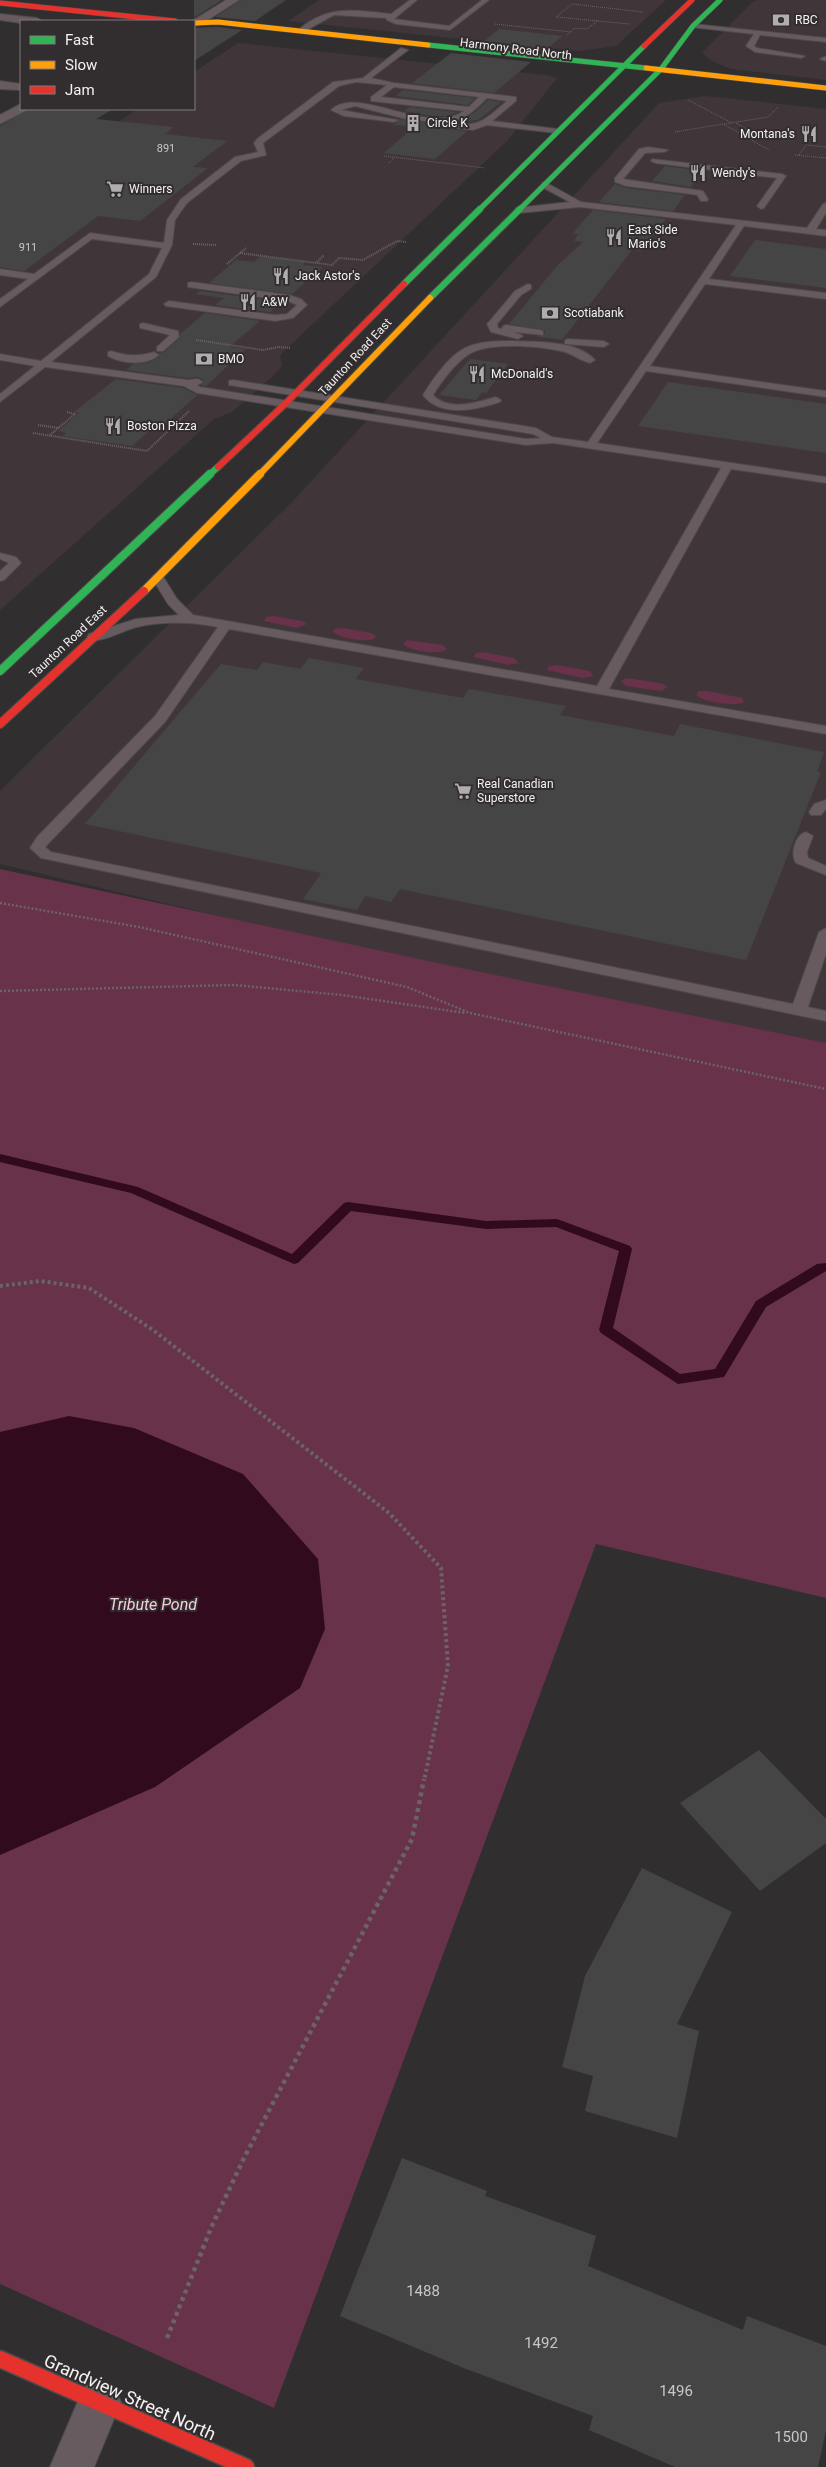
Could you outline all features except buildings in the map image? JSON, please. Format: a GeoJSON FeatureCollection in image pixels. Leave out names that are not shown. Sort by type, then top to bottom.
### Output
{"type":"FeatureCollection","features":[{"type":"Feature","properties":{"kind":"main road","name":"Taunton Road East"},"geometry":{"type":"LineString","coordinates":[[0,670],[297,393],[598,93],[612,75],[692,0]]}},
{"type":"Feature","properties":{"kind":"main road","name":"Taunton Road East"},"geometry":{"type":"LineString","coordinates":[[0,724],[158,578],[334,400],[428,300],[661,69],[693,26],[720,0]]}},
{"type":"Feature","properties":{"kind":"main road"},"geometry":{"type":"LineString","coordinates":[[0,3],[165,20]]}},
{"type":"Feature","properties":{"kind":"main road","name":"Harmony Road North"},"geometry":{"type":"LineString","coordinates":[[198,24],[218,22],[301,30],[547,62],[612,75],[651,79],[826,88]]}},
{"type":"Feature","properties":{"kind":"main road","name":"Harmony Road North"},"geometry":{"type":"LineString","coordinates":[[198,24],[209,28],[404,50],[661,69],[826,98]]}},
{"type":"Feature","properties":{"kind":"main road"},"geometry":{"type":"LineString","coordinates":[[626,48],[647,42]]}},
{"type":"Feature","properties":{"kind":"main road"},"geometry":{"type":"LineString","coordinates":[[678,44],[685,59],[728,82]]}},
{"type":"Feature","properties":{"kind":"main road"},"geometry":{"type":"LineString","coordinates":[[547,62],[610,52]]}},
{"type":"Feature","properties":{"kind":"main road"},"geometry":{"type":"LineString","coordinates":[[547,62],[568,72]]}},
{"type":"Feature","properties":{"kind":"main road"},"geometry":{"type":"LineString","coordinates":[[592,82],[598,93]]}},
{"type":"Feature","properties":{"kind":"main road"},"geometry":{"type":"LineString","coordinates":[[707,87],[728,82]]}},
{"type":"Feature","properties":{"kind":"main road"},"geometry":{"type":"LineString","coordinates":[[626,104],[656,92]]}},
{"type":"Feature","properties":{"kind":"main road","name":"Grandview Street North"},"geometry":{"type":"LineString","coordinates":[[0,2359],[246,2467]]}},
{"type":"Feature","properties":{"kind":"street"},"geometry":{"type":"LineString","coordinates":[[198,24],[234,0]]}},
{"type":"Feature","properties":{"kind":"street"},"geometry":{"type":"LineString","coordinates":[[0,17],[28,20]]}},
{"type":"Feature","properties":{"kind":"street"},"geometry":{"type":"LineString","coordinates":[[0,85],[20,87]]}},
{"type":"Feature","properties":{"kind":"street"},"geometry":{"type":"LineString","coordinates":[[0,120],[20,109]]}},
{"type":"Feature","properties":{"kind":"street"},"geometry":{"type":"LineString","coordinates":[[72,2467],[99,2402]]}},
{"type":"Feature","properties":{"kind":"lane"},"geometry":{"type":"LineString","coordinates":[[301,30],[332,13],[349,12],[391,16],[414,0]]}},
{"type":"Feature","properties":{"kind":"lane"},"geometry":{"type":"LineString","coordinates":[[391,16],[390,20],[396,22],[450,28],[486,0]]}},
{"type":"Feature","properties":{"kind":"lane"},"geometry":{"type":"LineString","coordinates":[[693,26],[823,42]]}},
{"type":"Feature","properties":{"kind":"lane"},"geometry":{"type":"LineString","coordinates":[[758,33],[750,46],[755,50],[793,52],[801,56]]}},
{"type":"Feature","properties":{"kind":"lane"},"geometry":{"type":"LineString","coordinates":[[364,80],[404,50]]}},
{"type":"Feature","properties":{"kind":"lane"},"geometry":{"type":"LineString","coordinates":[[0,399],[151,277],[167,246],[171,220],[177,209],[187,199],[238,160],[263,152],[258,143],[260,141],[332,86],[346,81],[364,80],[427,90],[513,99],[486,123],[473,128],[435,124]]}},
{"type":"Feature","properties":{"kind":"lane"},"geometry":{"type":"LineString","coordinates":[[392,85],[374,98],[497,113]]}},
{"type":"Feature","properties":{"kind":"lane"},"geometry":{"type":"LineString","coordinates":[[351,114],[407,102],[427,90]]}},
{"type":"Feature","properties":{"kind":"lane"},"geometry":{"type":"LineString","coordinates":[[430,105],[446,92]]}},
{"type":"Feature","properties":{"kind":"lane"},"geometry":{"type":"LineString","coordinates":[[450,107],[466,94]]}},
{"type":"Feature","properties":{"kind":"lane"},"geometry":{"type":"LineString","coordinates":[[394,120],[335,110],[350,104],[390,114],[446,120],[460,118],[485,96]]}},
{"type":"Feature","properties":{"kind":"lane"},"geometry":{"type":"LineString","coordinates":[[486,123],[557,132]]}},
{"type":"Feature","properties":{"kind":"lane"},"geometry":{"type":"LineString","coordinates":[[664,150],[644,149],[618,180],[626,183],[692,191],[700,193],[704,199]]}},
{"type":"Feature","properties":{"kind":"lane"},"geometry":{"type":"LineString","coordinates":[[654,161],[782,176],[761,206]]}},
{"type":"Feature","properties":{"kind":"lane"},"geometry":{"type":"LineString","coordinates":[[545,185],[562,196],[580,204]]}},
{"type":"Feature","properties":{"kind":"lane"},"geometry":{"type":"LineString","coordinates":[[519,210],[580,204],[826,233]]}},
{"type":"Feature","properties":{"kind":"lane"},"geometry":{"type":"LineString","coordinates":[[810,231],[826,206]]}},
{"type":"Feature","properties":{"kind":"lane"},"geometry":{"type":"LineString","coordinates":[[591,445],[742,223]]}},
{"type":"Feature","properties":{"kind":"lane"},"geometry":{"type":"LineString","coordinates":[[0,304],[90,236],[167,246]]}},
{"type":"Feature","properties":{"kind":"lane"},"geometry":{"type":"LineString","coordinates":[[0,272],[37,277]]}},
{"type":"Feature","properties":{"kind":"lane"},"geometry":{"type":"LineString","coordinates":[[703,280],[826,296]]}},
{"type":"Feature","properties":{"kind":"lane"},"geometry":{"type":"LineString","coordinates":[[169,304],[275,318],[290,316],[302,305],[298,301],[289,298],[191,285]]}},
{"type":"Feature","properties":{"kind":"lane"},"geometry":{"type":"LineString","coordinates":[[492,324],[518,292],[528,287]]}},
{"type":"Feature","properties":{"kind":"lane"},"geometry":{"type":"LineString","coordinates":[[492,324],[502,328],[540,333]]}},
{"type":"Feature","properties":{"kind":"lane"},"geometry":{"type":"LineString","coordinates":[[492,324],[494,330],[506,334],[578,344],[605,342],[566,336]]}},
{"type":"Feature","properties":{"kind":"lane"},"geometry":{"type":"LineString","coordinates":[[111,354],[136,360],[157,352],[176,334],[168,330],[143,326]]}},
{"type":"Feature","properties":{"kind":"lane"},"geometry":{"type":"LineString","coordinates":[[496,400],[476,406],[463,407],[439,403],[428,396],[467,351],[498,343],[546,347],[586,357]]}},
{"type":"Feature","properties":{"kind":"lane"},"geometry":{"type":"LineString","coordinates":[[0,357],[187,383],[213,381],[297,393],[536,431],[552,440]]}},
{"type":"Feature","properties":{"kind":"lane"},"geometry":{"type":"LineString","coordinates":[[643,368],[826,394]]}},
{"type":"Feature","properties":{"kind":"lane"},"geometry":{"type":"LineString","coordinates":[[187,383],[197,390],[526,442],[552,440],[826,480]]}},
{"type":"Feature","properties":{"kind":"lane"},"geometry":{"type":"LineString","coordinates":[[601,691],[728,465]]}},
{"type":"Feature","properties":{"kind":"lane"},"geometry":{"type":"LineString","coordinates":[[0,556],[12,559],[15,563],[0,577]]}},
{"type":"Feature","properties":{"kind":"lane"},"geometry":{"type":"LineString","coordinates":[[158,578],[172,601],[189,618]]}},
{"type":"Feature","properties":{"kind":"lane"},"geometry":{"type":"LineString","coordinates":[[94,637],[136,624],[189,618],[826,730]]}},
{"type":"Feature","properties":{"kind":"lane"},"geometry":{"type":"LineString","coordinates":[[225,624],[167,710],[42,840],[37,848],[39,852],[46,855],[826,1016]]}},
{"type":"Feature","properties":{"kind":"lane"},"geometry":{"type":"LineString","coordinates":[[806,836],[800,852],[801,860],[826,871]]}},
{"type":"Feature","properties":{"kind":"lane"},"geometry":{"type":"LineString","coordinates":[[800,1011],[826,932]]}},
{"type":"Feature","properties":{"kind":"path"},"geometry":{"type":"LineString","coordinates":[[632,24],[556,17],[574,4],[645,12]]}},
{"type":"Feature","properties":{"kind":"path"},"geometry":{"type":"LineString","coordinates":[[561,40],[575,28],[587,29],[597,21]]}},
{"type":"Feature","properties":{"kind":"path"},"geometry":{"type":"LineString","coordinates":[[492,24],[571,32]]}},
{"type":"Feature","properties":{"kind":"path"},"geometry":{"type":"LineString","coordinates":[[683,97],[732,123]]}},
{"type":"Feature","properties":{"kind":"path"},"geometry":{"type":"LineString","coordinates":[[669,132],[768,117],[780,103]]}},
{"type":"Feature","properties":{"kind":"path"},"geometry":{"type":"LineString","coordinates":[[735,123],[752,132],[749,137]]}},
{"type":"Feature","properties":{"kind":"path"},"geometry":{"type":"LineString","coordinates":[[724,124],[773,152]]}},
{"type":"Feature","properties":{"kind":"path"},"geometry":{"type":"LineString","coordinates":[[799,155],[806,145],[826,147]]}},
{"type":"Feature","properties":{"kind":"path"},"geometry":{"type":"LineString","coordinates":[[789,154],[826,158]]}},
{"type":"Feature","properties":{"kind":"path"},"geometry":{"type":"LineString","coordinates":[[384,156],[485,168]]}},
{"type":"Feature","properties":{"kind":"path"},"geometry":{"type":"LineString","coordinates":[[389,162],[395,157]]}},
{"type":"Feature","properties":{"kind":"path"},"geometry":{"type":"LineString","coordinates":[[240,253],[332,264],[339,258],[363,260],[397,241],[406,242]]}},
{"type":"Feature","properties":{"kind":"path"},"geometry":{"type":"LineString","coordinates":[[316,262],[324,256]]}},
{"type":"Feature","properties":{"kind":"path"},"geometry":{"type":"LineString","coordinates":[[190,339],[263,350],[282,347],[291,348]]}},
{"type":"Feature","properties":{"kind":"path"},"geometry":{"type":"LineString","coordinates":[[33,433],[146,451],[190,410],[180,409]]}},
{"type":"Feature","properties":{"kind":"path"},"geometry":{"type":"LineString","coordinates":[[50,436],[75,414],[67,412]]}},
{"type":"Feature","properties":{"kind":"path"},"geometry":{"type":"LineString","coordinates":[[38,425],[59,428]]}},
{"type":"Feature","properties":{"kind":"path"},"geometry":{"type":"LineString","coordinates":[[0,904],[139,927],[407,987],[470,1013]]}},
{"type":"Feature","properties":{"kind":"path"},"geometry":{"type":"LineString","coordinates":[[0,991],[234,986],[342,995],[470,1013],[826,1089]]}},
{"type":"Feature","properties":{"kind":"path"},"geometry":{"type":"LineString","coordinates":[[0,1286],[40,1281],[89,1288],[153,1330],[388,1513],[441,1568],[448,1666],[412,1839],[244,2158],[211,2228],[167,2338]]}},
{"type":"Feature","properties":{"kind":"shaded area"},"geometry":{"type":"Polygon","coordinates":[[[319,0],[666,0],[616,46],[578,51],[288,21],[319,0]]]}},
{"type":"Feature","properties":{"kind":"shaded area"},"geometry":{"type":"Polygon","coordinates":[[[826,0],[826,80],[731,69],[712,61],[702,53],[754,1],[826,0]]]}},
{"type":"Feature","properties":{"kind":"shaded area"},"geometry":{"type":"Polygon","coordinates":[[[238,43],[546,75],[557,78],[507,141],[282,353],[280,357],[282,366],[271,378],[232,412],[214,419],[0,610],[0,199],[136,110],[195,110],[195,71],[238,43]]]}},
{"type":"Feature","properties":{"kind":"shaded area"},"geometry":{"type":"Polygon","coordinates":[[[705,96],[826,109],[826,1060],[0,864],[0,791],[294,500],[659,103],[705,96]]]}},
{"type":"Feature","properties":{"kind":"shaded area"},"geometry":{"type":"Polygon","coordinates":[[[273,616],[302,621],[307,624],[297,628],[264,621],[266,617],[273,616]]]}},
{"type":"Feature","properties":{"kind":"shaded area"},"geometry":{"type":"Polygon","coordinates":[[[343,628],[371,633],[376,636],[370,640],[359,640],[347,638],[333,632],[334,629],[343,628]]]}},
{"type":"Feature","properties":{"kind":"shaded area"},"geometry":{"type":"Polygon","coordinates":[[[407,640],[443,645],[447,649],[438,652],[418,651],[403,644],[407,640]]]}},
{"type":"Feature","properties":{"kind":"shaded area"},"geometry":{"type":"Polygon","coordinates":[[[483,652],[514,658],[519,663],[508,665],[474,657],[476,653],[483,652]]]}},
{"type":"Feature","properties":{"kind":"shaded area"},"geometry":{"type":"Polygon","coordinates":[[[557,665],[590,671],[593,676],[582,678],[547,670],[549,666],[557,665]]]}},
{"type":"Feature","properties":{"kind":"shaded area"},"geometry":{"type":"Polygon","coordinates":[[[626,678],[661,683],[668,687],[661,691],[626,686],[621,681],[626,678]]]}},
{"type":"Feature","properties":{"kind":"shaded area"},"geometry":{"type":"Polygon","coordinates":[[[699,691],[742,698],[744,702],[727,704],[712,702],[699,698],[696,695],[699,691]]]}},
{"type":"Feature","properties":{"kind":"shaded area"},"geometry":{"type":"Polygon","coordinates":[[[0,869],[461,968],[826,1043],[826,1598],[596,1544],[274,2408],[0,2284],[0,869]]]}},
{"type":"Feature","properties":{"kind":"water","name":"Tribute Pond"},"geometry":{"type":"Polygon","coordinates":[[[69,1416],[134,1428],[243,1474],[318,1559],[325,1629],[300,1688],[155,1787],[0,1855],[0,1432],[69,1416]]]}},
{"type":"Feature","properties":{"kind":"waterway"},"geometry":{"type":"LineString","coordinates":[[0,1158],[134,1190],[294,1260],[348,1206],[486,1225],[557,1223],[626,1249],[606,1330],[678,1379],[719,1373],[761,1304],[821,1267],[826,1267]]}},
{"type":"Feature","properties":{"kind":"traffic: fast"},"geometry":{"type":"LineString","coordinates":[[430,298],[661,69],[693,26],[720,0]]}},
{"type":"Feature","properties":{"kind":"traffic: fast"},"geometry":{"type":"LineString","coordinates":[[428,45],[646,68]]}},
{"type":"Feature","properties":{"kind":"traffic: fast"},"geometry":{"type":"LineString","coordinates":[[404,284],[644,46]]}},
{"type":"Feature","properties":{"kind":"traffic: fast"},"geometry":{"type":"LineString","coordinates":[[0,671],[218,467]]}},
{"type":"Feature","properties":{"kind":"traffic: slow"},"geometry":{"type":"LineString","coordinates":[[195,23],[218,22],[428,45]]}},
{"type":"Feature","properties":{"kind":"traffic: slow"},"geometry":{"type":"LineString","coordinates":[[646,68],[826,88]]}},
{"type":"Feature","properties":{"kind":"traffic: slow"},"geometry":{"type":"LineString","coordinates":[[144,591],[334,400],[430,298]]}},
{"type":"Feature","properties":{"kind":"traffic: jam"},"geometry":{"type":"LineString","coordinates":[[644,46],[692,0]]}},
{"type":"Feature","properties":{"kind":"traffic: jam"},"geometry":{"type":"LineString","coordinates":[[0,3],[165,20]]}},
{"type":"Feature","properties":{"kind":"traffic: jam"},"geometry":{"type":"LineString","coordinates":[[218,467],[285,404],[404,284]]}},
{"type":"Feature","properties":{"kind":"traffic: jam"},"geometry":{"type":"LineString","coordinates":[[0,724],[144,591]]}},
{"type":"Feature","properties":{"kind":"traffic: jam"},"geometry":{"type":"LineString","coordinates":[[0,2359],[246,2467]]}},
{"type":"Feature","properties":{"kind":"place","name":"RBC"},"geometry":{"type":"Point","coordinates":[781,20]}},
{"type":"Feature","properties":{"kind":"place","name":"Circle K"},"geometry":{"type":"Point","coordinates":[413,123]}},
{"type":"Feature","properties":{"kind":"place","name":"Montana's"},"geometry":{"type":"Point","coordinates":[809,134]}},
{"type":"Feature","properties":{"kind":"place","name":"Wendy's"},"geometry":{"type":"Point","coordinates":[698,173]}},
{"type":"Feature","properties":{"kind":"place","name":"Winners"},"geometry":{"type":"Point","coordinates":[115,189]}},
{"type":"Feature","properties":{"kind":"place","name":"East Side Mario's"},"geometry":{"type":"Point","coordinates":[614,237]}},
{"type":"Feature","properties":{"kind":"place","name":"Jack Astor's"},"geometry":{"type":"Point","coordinates":[281,276]}},
{"type":"Feature","properties":{"kind":"place","name":"A&W"},"geometry":{"type":"Point","coordinates":[248,302]}},
{"type":"Feature","properties":{"kind":"place","name":"Scotiabank"},"geometry":{"type":"Point","coordinates":[550,313]}},
{"type":"Feature","properties":{"kind":"place","name":"BMO"},"geometry":{"type":"Point","coordinates":[204,359]}},
{"type":"Feature","properties":{"kind":"place","name":"McDonald's"},"geometry":{"type":"Point","coordinates":[477,374]}},
{"type":"Feature","properties":{"kind":"place","name":"Boston Pizza"},"geometry":{"type":"Point","coordinates":[113,426]}},
{"type":"Feature","properties":{"kind":"place","name":"Real Canadian Superstore"},"geometry":{"type":"Point","coordinates":[463,791]}}]}
